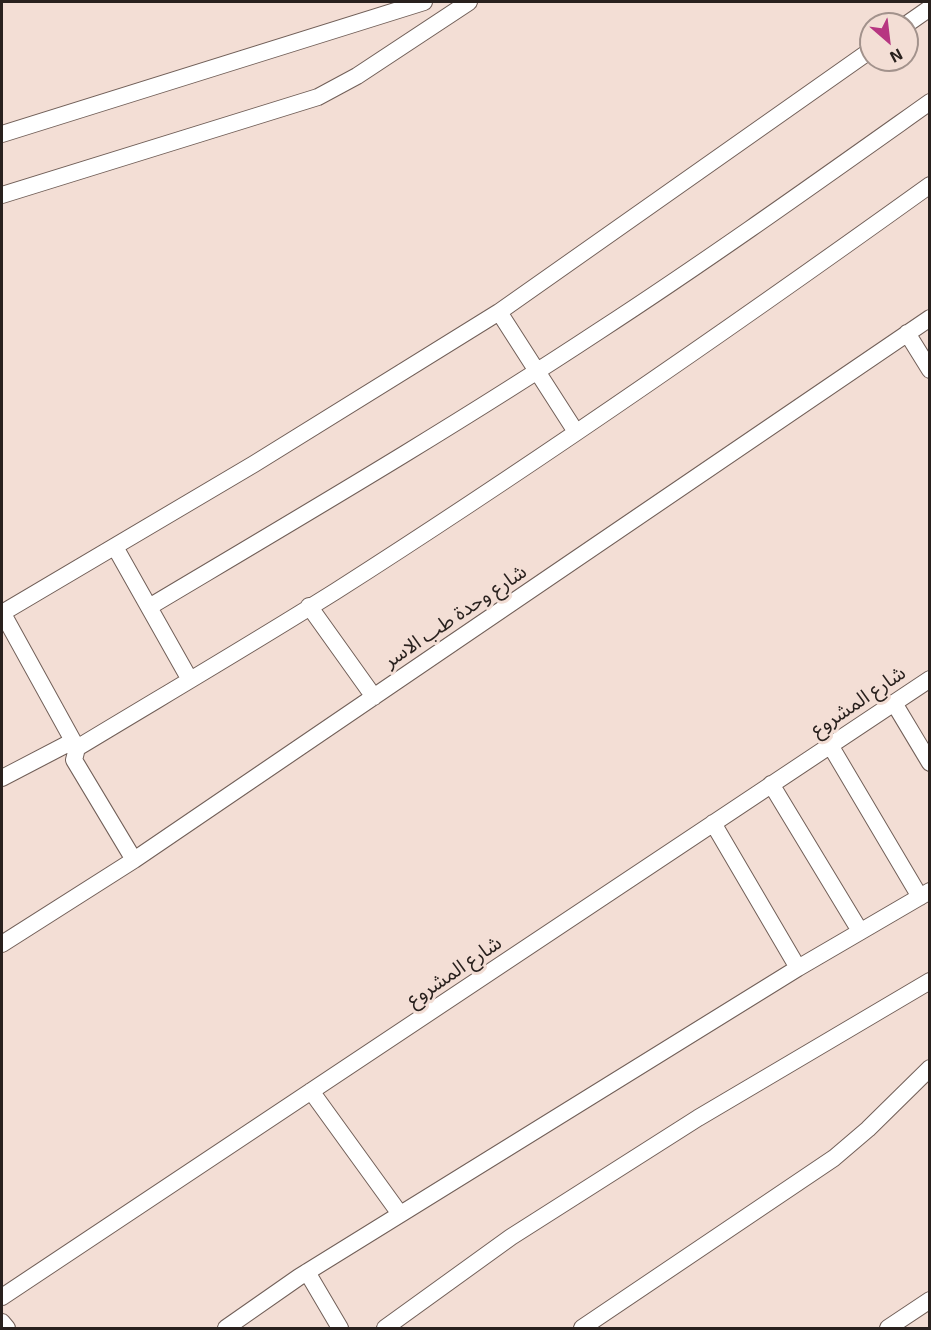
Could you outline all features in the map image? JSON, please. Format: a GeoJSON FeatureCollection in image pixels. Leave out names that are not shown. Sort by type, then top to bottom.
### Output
{"type":"FeatureCollection","features":[{"type":"Feature","properties":{"kind":"street"},"geometry":{"type":"LineString","coordinates":[[2,134],[424,2]]}},
{"type":"Feature","properties":{"kind":"street"},"geometry":{"type":"LineString","coordinates":[[431,2],[437,23]]}},
{"type":"Feature","properties":{"kind":"street"},"geometry":{"type":"LineString","coordinates":[[2,195],[318,97],[357,76],[470,2]]}},
{"type":"Feature","properties":{"kind":"street"},"geometry":{"type":"LineString","coordinates":[[134,860],[74,760],[75,744],[2,613],[499,312],[859,58]]}},
{"type":"Feature","properties":{"kind":"street"},"geometry":{"type":"LineString","coordinates":[[148,607],[324,503],[537,370],[707,259],[930,102]]}},
{"type":"Feature","properties":{"kind":"street"},"geometry":{"type":"LineString","coordinates":[[2,778],[75,744],[190,680],[309,606],[647,386],[930,185]]}},
{"type":"Feature","properties":{"kind":"street"},"geometry":{"type":"LineString","coordinates":[[499,312],[576,432]]}},
{"type":"Feature","properties":{"kind":"street","name":"شارع وحدة طب الاسر"},"geometry":{"type":"LineString","coordinates":[[2,944],[134,860],[930,318]]}},
{"type":"Feature","properties":{"kind":"street"},"geometry":{"type":"LineString","coordinates":[[907,333],[930,370]]}},
{"type":"Feature","properties":{"kind":"street"},"geometry":{"type":"LineString","coordinates":[[114,547],[190,680]]}},
{"type":"Feature","properties":{"kind":"street"},"geometry":{"type":"LineString","coordinates":[[309,606],[374,697]]}},
{"type":"Feature","properties":{"kind":"street","name":"شارع المشروع"},"geometry":{"type":"LineString","coordinates":[[2,1297],[930,679]]}},
{"type":"Feature","properties":{"kind":"street"},"geometry":{"type":"LineString","coordinates":[[894,703],[930,763]]}},
{"type":"Feature","properties":{"kind":"street"},"geometry":{"type":"LineString","coordinates":[[226,1329],[307,1272],[400,1214],[798,968],[925,894],[830,745]]}},
{"type":"Feature","properties":{"kind":"street"},"geometry":{"type":"LineString","coordinates":[[771,784],[860,931]]}},
{"type":"Feature","properties":{"kind":"street"},"geometry":{"type":"LineString","coordinates":[[713,823],[798,968]]}},
{"type":"Feature","properties":{"kind":"street"},"geometry":{"type":"LineString","coordinates":[[385,1329],[511,1237],[668,1137],[930,981]]}},
{"type":"Feature","properties":{"kind":"street"},"geometry":{"type":"LineString","coordinates":[[582,1329],[834,1158],[868,1129],[930,1068]]}},
{"type":"Feature","properties":{"kind":"street"},"geometry":{"type":"LineString","coordinates":[[310,1091],[400,1214]]}},
{"type":"Feature","properties":{"kind":"street"},"geometry":{"type":"LineString","coordinates":[[307,1272],[340,1329]]}},
{"type":"Feature","properties":{"kind":"street"},"geometry":{"type":"LineString","coordinates":[[888,1329],[930,1300]]}},
{"type":"Feature","properties":{"kind":"street"},"geometry":{"type":"LineString","coordinates":[[2,1322],[7,1329]]}}]}
